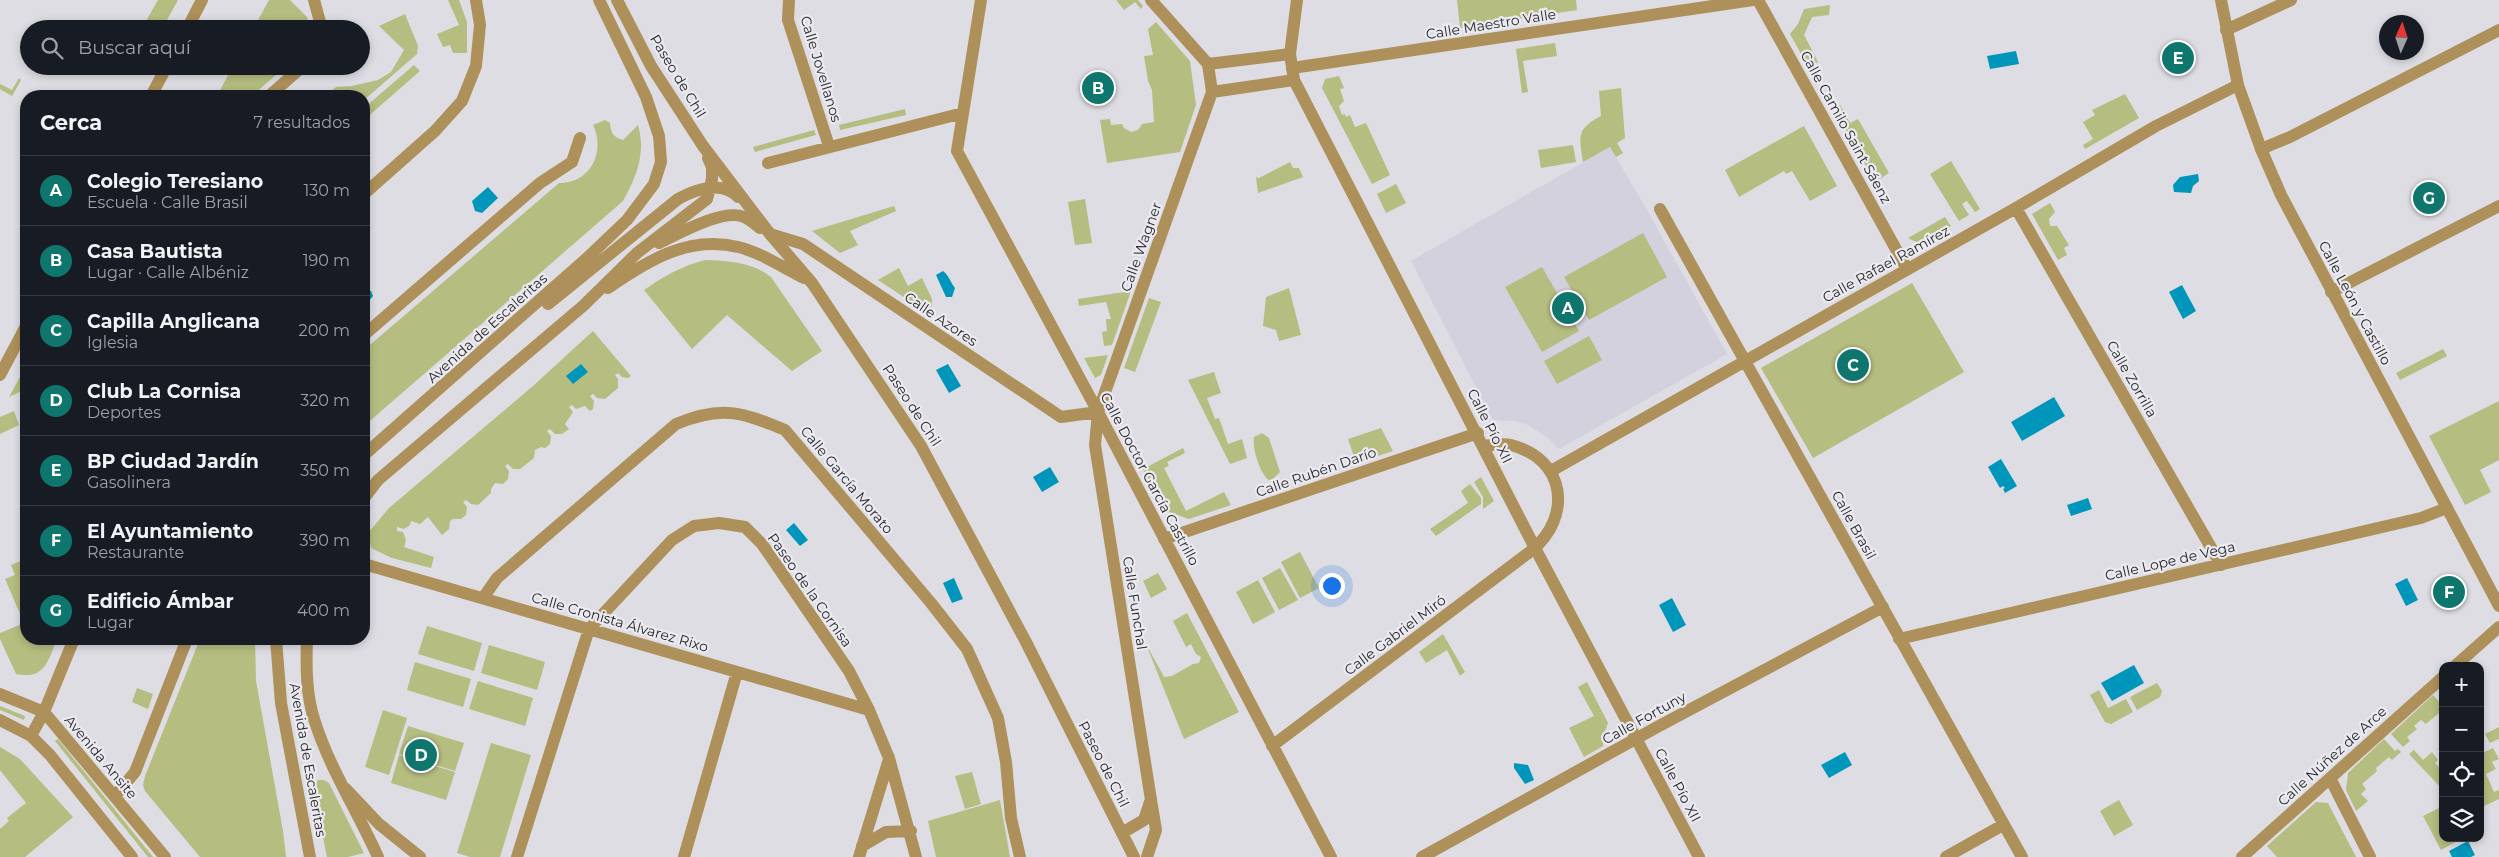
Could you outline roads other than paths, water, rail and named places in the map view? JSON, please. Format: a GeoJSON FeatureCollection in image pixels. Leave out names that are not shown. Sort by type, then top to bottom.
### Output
{"type":"FeatureCollection","features":[{"type":"Feature","properties":{"kind":"street"},"geometry":{"type":"LineString","coordinates":[[192,20],[202,0]]}},
{"type":"Feature","properties":{"kind":"street"},"geometry":{"type":"LineString","coordinates":[[314,0],[320,20]]}},
{"type":"Feature","properties":{"kind":"street"},"geometry":{"type":"LineString","coordinates":[[370,189],[435,131],[462,101],[476,66],[480,24],[476,0]]}},
{"type":"Feature","properties":{"kind":"street","name":"Avenida de Escaleritas"},"geometry":{"type":"LineString","coordinates":[[370,450],[493,343],[627,220],[654,184],[661,162],[660,136],[646,97],[599,0]]}},
{"type":"Feature","properties":{"kind":"street","name":"Paseo de Chil"},"geometry":{"type":"LineString","coordinates":[[617,0],[651,66],[703,146],[748,207],[812,283],[921,446],[951,499],[1134,857]]}},
{"type":"Feature","properties":{"kind":"street","name":"Calle Jovellanos"},"geometry":{"type":"LineString","coordinates":[[789,0],[788,20],[830,146]]}},
{"type":"Feature","properties":{"kind":"street","name":"Calle Doctor García Castrillo"},"geometry":{"type":"LineString","coordinates":[[981,0],[957,151],[1098,412],[1330,857]]}},
{"type":"Feature","properties":{"kind":"street"},"geometry":{"type":"LineString","coordinates":[[1151,0],[1208,64],[1212,92]]}},
{"type":"Feature","properties":{"kind":"street","name":"Calle Pío XII"},"geometry":{"type":"LineString","coordinates":[[1297,0],[1290,54],[1293,74],[1478,433],[1535,548],[1699,857]]}},
{"type":"Feature","properties":{"kind":"street","name":"Calle Maestro Valle"},"geometry":{"type":"LineString","coordinates":[[1212,92],[1293,74],[1753,0]]}},
{"type":"Feature","properties":{"kind":"street","name":"Calle Camilo Saint Sáenz"},"geometry":{"type":"LineString","coordinates":[[1758,0],[1907,269]]}},
{"type":"Feature","properties":{"kind":"street","name":"Calle León y Castillo"},"geometry":{"type":"LineString","coordinates":[[2221,0],[2238,85],[2261,149],[2281,195],[2499,606]]}},
{"type":"Feature","properties":{"kind":"street"},"geometry":{"type":"LineString","coordinates":[[2226,30],[2291,0]]}},
{"type":"Feature","properties":{"kind":"street"},"geometry":{"type":"LineString","coordinates":[[2261,149],[2290,137],[2499,30]]}},
{"type":"Feature","properties":{"kind":"street"},"geometry":{"type":"LineString","coordinates":[[1208,64],[1290,54]]}},
{"type":"Feature","properties":{"kind":"street"},"geometry":{"type":"LineString","coordinates":[[154,90],[162,75]]}},
{"type":"Feature","properties":{"kind":"street"},"geometry":{"type":"LineString","coordinates":[[276,90],[293,75]]}},
{"type":"Feature","properties":{"kind":"street","name":"Calle Rafael Ramírez"},"geometry":{"type":"LineString","coordinates":[[1551,471],[2016,208],[2156,126],[2238,85]]}},
{"type":"Feature","properties":{"kind":"street","name":"Calle Wagner"},"geometry":{"type":"LineString","coordinates":[[1098,412],[1212,92]]}},
{"type":"Feature","properties":{"kind":"street"},"geometry":{"type":"LineString","coordinates":[[768,163],[963,113]]}},
{"type":"Feature","properties":{"kind":"street"},"geometry":{"type":"LineString","coordinates":[[370,330],[540,183],[572,162],[580,138]]}},
{"type":"Feature","properties":{"kind":"street"},"geometry":{"type":"LineString","coordinates":[[583,306],[610,278],[707,199],[712,188],[712,167],[703,146]]}},
{"type":"Feature","properties":{"kind":"street"},"geometry":{"type":"LineString","coordinates":[[493,343],[544,307],[678,200],[694,191],[712,188],[734,192],[748,207]]}},
{"type":"Feature","properties":{"kind":"street"},"geometry":{"type":"LineString","coordinates":[[2331,292],[2499,206]]}},
{"type":"Feature","properties":{"kind":"street","name":"Calle Zorrilla"},"geometry":{"type":"LineString","coordinates":[[2016,208],[2221,565]]}},
{"type":"Feature","properties":{"kind":"street","name":"Calle Brasil"},"geometry":{"type":"LineString","coordinates":[[1660,209],[2022,857]]}},
{"type":"Feature","properties":{"kind":"street"},"geometry":{"type":"LineString","coordinates":[[610,278],[660,243],[701,222],[742,216],[770,234]]}},
{"type":"Feature","properties":{"kind":"street","name":"Calle Azores"},"geometry":{"type":"LineString","coordinates":[[770,234],[803,244],[1061,417],[1098,412]]}},
{"type":"Feature","properties":{"kind":"street"},"geometry":{"type":"LineString","coordinates":[[370,490],[378,480],[583,306],[644,263],[672,250],[717,243],[740,247],[812,283]]}},
{"type":"Feature","properties":{"kind":"street"},"geometry":{"type":"LineString","coordinates":[[0,374],[20,337]]}},
{"type":"Feature","properties":{"kind":"street","name":"Calle García Morato"},"geometry":{"type":"LineString","coordinates":[[483,598],[498,578],[676,424],[697,415],[726,411],[752,416],[785,430],[931,603],[967,649],[998,718],[1006,762],[1011,818],[1020,857]]}},
{"type":"Feature","properties":{"kind":"street","name":"Calle Funchal"},"geometry":{"type":"LineString","coordinates":[[1098,412],[1094,445],[1156,830],[1147,857]]}},
{"type":"Feature","properties":{"kind":"street","name":"Calle Rubén Darío"},"geometry":{"type":"LineString","coordinates":[[1164,539],[1478,433]]}},
{"type":"Feature","properties":{"kind":"street"},"geometry":{"type":"LineString","coordinates":[[1484,446],[1509,444],[1533,453],[1551,471],[1558,491],[1558,512],[1550,532],[1535,548]]}},
{"type":"Feature","properties":{"kind":"street","name":"Calle Lope de Vega"},"geometry":{"type":"LineString","coordinates":[[1899,639],[2421,518],[2448,508]]}},
{"type":"Feature","properties":{"kind":"street","name":"Paseo de la Cornisa"},"geometry":{"type":"LineString","coordinates":[[517,857],[589,629],[672,540],[694,526],[720,523],[744,527],[762,544],[838,655],[869,710],[889,758],[916,857]]}},
{"type":"Feature","properties":{"kind":"street","name":"Calle Gabriel Miró"},"geometry":{"type":"LineString","coordinates":[[1272,746],[1535,548]]}},
{"type":"Feature","properties":{"kind":"street","name":"Calle Cronista Álvarez Rixo"},"geometry":{"type":"LineString","coordinates":[[370,566],[869,710]]}},
{"type":"Feature","properties":{"kind":"street","name":"Calle Fortuny"},"geometry":{"type":"LineString","coordinates":[[1422,857],[1636,739],[1883,607]]}},
{"type":"Feature","properties":{"kind":"street"},"geometry":{"type":"LineString","coordinates":[[2460,662],[2499,627]]}},
{"type":"Feature","properties":{"kind":"street"},"geometry":{"type":"LineString","coordinates":[[31,736],[44,712],[72,645]]}},
{"type":"Feature","properties":{"kind":"street"},"geometry":{"type":"LineString","coordinates":[[115,796],[134,772],[185,645]]}},
{"type":"Feature","properties":{"kind":"street","name":"Avenida de Escaleritas"},"geometry":{"type":"LineString","coordinates":[[276,645],[281,703],[308,854]]}},
{"type":"Feature","properties":{"kind":"street","name":"Avenida de Escaleritas"},"geometry":{"type":"LineString","coordinates":[[307,645],[306,670],[314,721],[341,784],[378,857]]}},
{"type":"Feature","properties":{"kind":"street"},"geometry":{"type":"LineString","coordinates":[[684,857],[737,672]]}},
{"type":"Feature","properties":{"kind":"street","name":"Calle Núñez de Arce"},"geometry":{"type":"LineString","coordinates":[[2242,857],[2439,681]]}},
{"type":"Feature","properties":{"kind":"street","name":"Avenida Ansite"},"geometry":{"type":"LineString","coordinates":[[0,694],[44,712],[165,857]]}},
{"type":"Feature","properties":{"kind":"street"},"geometry":{"type":"LineString","coordinates":[[0,720],[31,736],[50,755],[132,857]]}},
{"type":"Feature","properties":{"kind":"street"},"geometry":{"type":"LineString","coordinates":[[861,852],[889,758]]}},
{"type":"Feature","properties":{"kind":"street"},"geometry":{"type":"LineString","coordinates":[[2330,778],[2370,857]]}},
{"type":"Feature","properties":{"kind":"street"},"geometry":{"type":"LineString","coordinates":[[341,784],[379,824],[420,857]]}},
{"type":"Feature","properties":{"kind":"street"},"geometry":{"type":"LineString","coordinates":[[1122,833],[1144,820],[1151,800]]}},
{"type":"Feature","properties":{"kind":"street"},"geometry":{"type":"LineString","coordinates":[[1946,857],[2004,825]]}},
{"type":"Feature","properties":{"kind":"street"},"geometry":{"type":"LineString","coordinates":[[861,852],[886,832],[910,831]]}},
{"type":"Feature","properties":{"kind":"water"},"geometry":{"type":"Polygon","coordinates":[[[2016,51],[2019,64],[1990,69],[1987,56],[2016,51]]]}},
{"type":"Feature","properties":{"kind":"water"},"geometry":{"type":"Polygon","coordinates":[[[2198,174],[2199,181],[2193,186],[2191,193],[2174,192],[2173,185],[2180,177],[2198,174]]]}},
{"type":"Feature","properties":{"kind":"water"},"geometry":{"type":"Polygon","coordinates":[[[488,187],[498,198],[482,213],[475,211],[472,201],[488,187]]]}},
{"type":"Feature","properties":{"kind":"water"},"geometry":{"type":"Polygon","coordinates":[[[943,271],[955,288],[952,297],[946,297],[936,275],[943,271]]]}},
{"type":"Feature","properties":{"kind":"water"},"geometry":{"type":"Polygon","coordinates":[[[2182,285],[2196,311],[2183,319],[2169,292],[2182,285]]]}},
{"type":"Feature","properties":{"kind":"water"},"geometry":{"type":"Polygon","coordinates":[[[370,291],[371,291],[373,296],[370,300],[370,291]]]}},
{"type":"Feature","properties":{"kind":"water"},"geometry":{"type":"Polygon","coordinates":[[[581,364],[588,372],[573,384],[566,376],[581,364]]]}},
{"type":"Feature","properties":{"kind":"water"},"geometry":{"type":"Polygon","coordinates":[[[948,364],[961,386],[949,393],[936,370],[948,364]]]}},
{"type":"Feature","properties":{"kind":"water"},"geometry":{"type":"Polygon","coordinates":[[[2054,397],[2065,416],[2022,441],[2011,422],[2054,397]]]}},
{"type":"Feature","properties":{"kind":"water"},"geometry":{"type":"Polygon","coordinates":[[[2001,459],[2017,486],[2005,493],[2003,489],[2005,488],[2003,486],[2000,488],[1988,467],[2001,459]]]}},
{"type":"Feature","properties":{"kind":"water"},"geometry":{"type":"Polygon","coordinates":[[[1050,467],[1059,482],[1042,492],[1033,477],[1050,467]]]}},
{"type":"Feature","properties":{"kind":"water"},"geometry":{"type":"Polygon","coordinates":[[[2088,498],[2092,509],[2071,516],[2067,505],[2088,498]]]}},
{"type":"Feature","properties":{"kind":"water"},"geometry":{"type":"Polygon","coordinates":[[[794,523],[808,540],[800,546],[786,530],[794,523]]]}},
{"type":"Feature","properties":{"kind":"water"},"geometry":{"type":"Polygon","coordinates":[[[954,578],[963,599],[952,603],[943,583],[954,578]]]}},
{"type":"Feature","properties":{"kind":"water"},"geometry":{"type":"Polygon","coordinates":[[[2407,578],[2418,600],[2406,606],[2395,584],[2407,578]]]}},
{"type":"Feature","properties":{"kind":"water"},"geometry":{"type":"Polygon","coordinates":[[[1672,598],[1686,625],[1673,632],[1659,605],[1672,598]]]}},
{"type":"Feature","properties":{"kind":"water"},"geometry":{"type":"Polygon","coordinates":[[[2134,665],[2144,683],[2112,701],[2101,683],[2134,665]]]}},
{"type":"Feature","properties":{"kind":"water"},"geometry":{"type":"Polygon","coordinates":[[[1845,752],[1852,765],[1829,778],[1821,765],[1845,752]]]}},
{"type":"Feature","properties":{"kind":"water"},"geometry":{"type":"Polygon","coordinates":[[[1514,763],[1528,765],[1534,780],[1525,784],[1514,768],[1514,763]]]}},
{"type":"Feature","properties":{"kind":"water"},"geometry":{"type":"Polygon","coordinates":[[[2468,842],[2475,855],[2471,857],[2452,857],[2449,851],[2468,842]]]}},
{"type":"Feature","properties":{"kind":"place","name":"BP Ciudad Jardín"},"geometry":{"type":"Point","coordinates":[2178,58]}},
{"type":"Feature","properties":{"kind":"place","name":"Casa Bautista"},"geometry":{"type":"Point","coordinates":[1098,88]}},
{"type":"Feature","properties":{"kind":"place","name":"Edificio Ámbar"},"geometry":{"type":"Point","coordinates":[2429,198]}},
{"type":"Feature","properties":{"kind":"place","name":"Colegio Teresiano"},"geometry":{"type":"Point","coordinates":[1568,308]}},
{"type":"Feature","properties":{"kind":"place","name":"Capilla Anglicana"},"geometry":{"type":"Point","coordinates":[1853,365]}},
{"type":"Feature","properties":{"kind":"place","name":"El Ayuntamiento"},"geometry":{"type":"Point","coordinates":[2449,592]}},
{"type":"Feature","properties":{"kind":"place","name":"Club La Cornisa"},"geometry":{"type":"Point","coordinates":[421,755]}}]}
